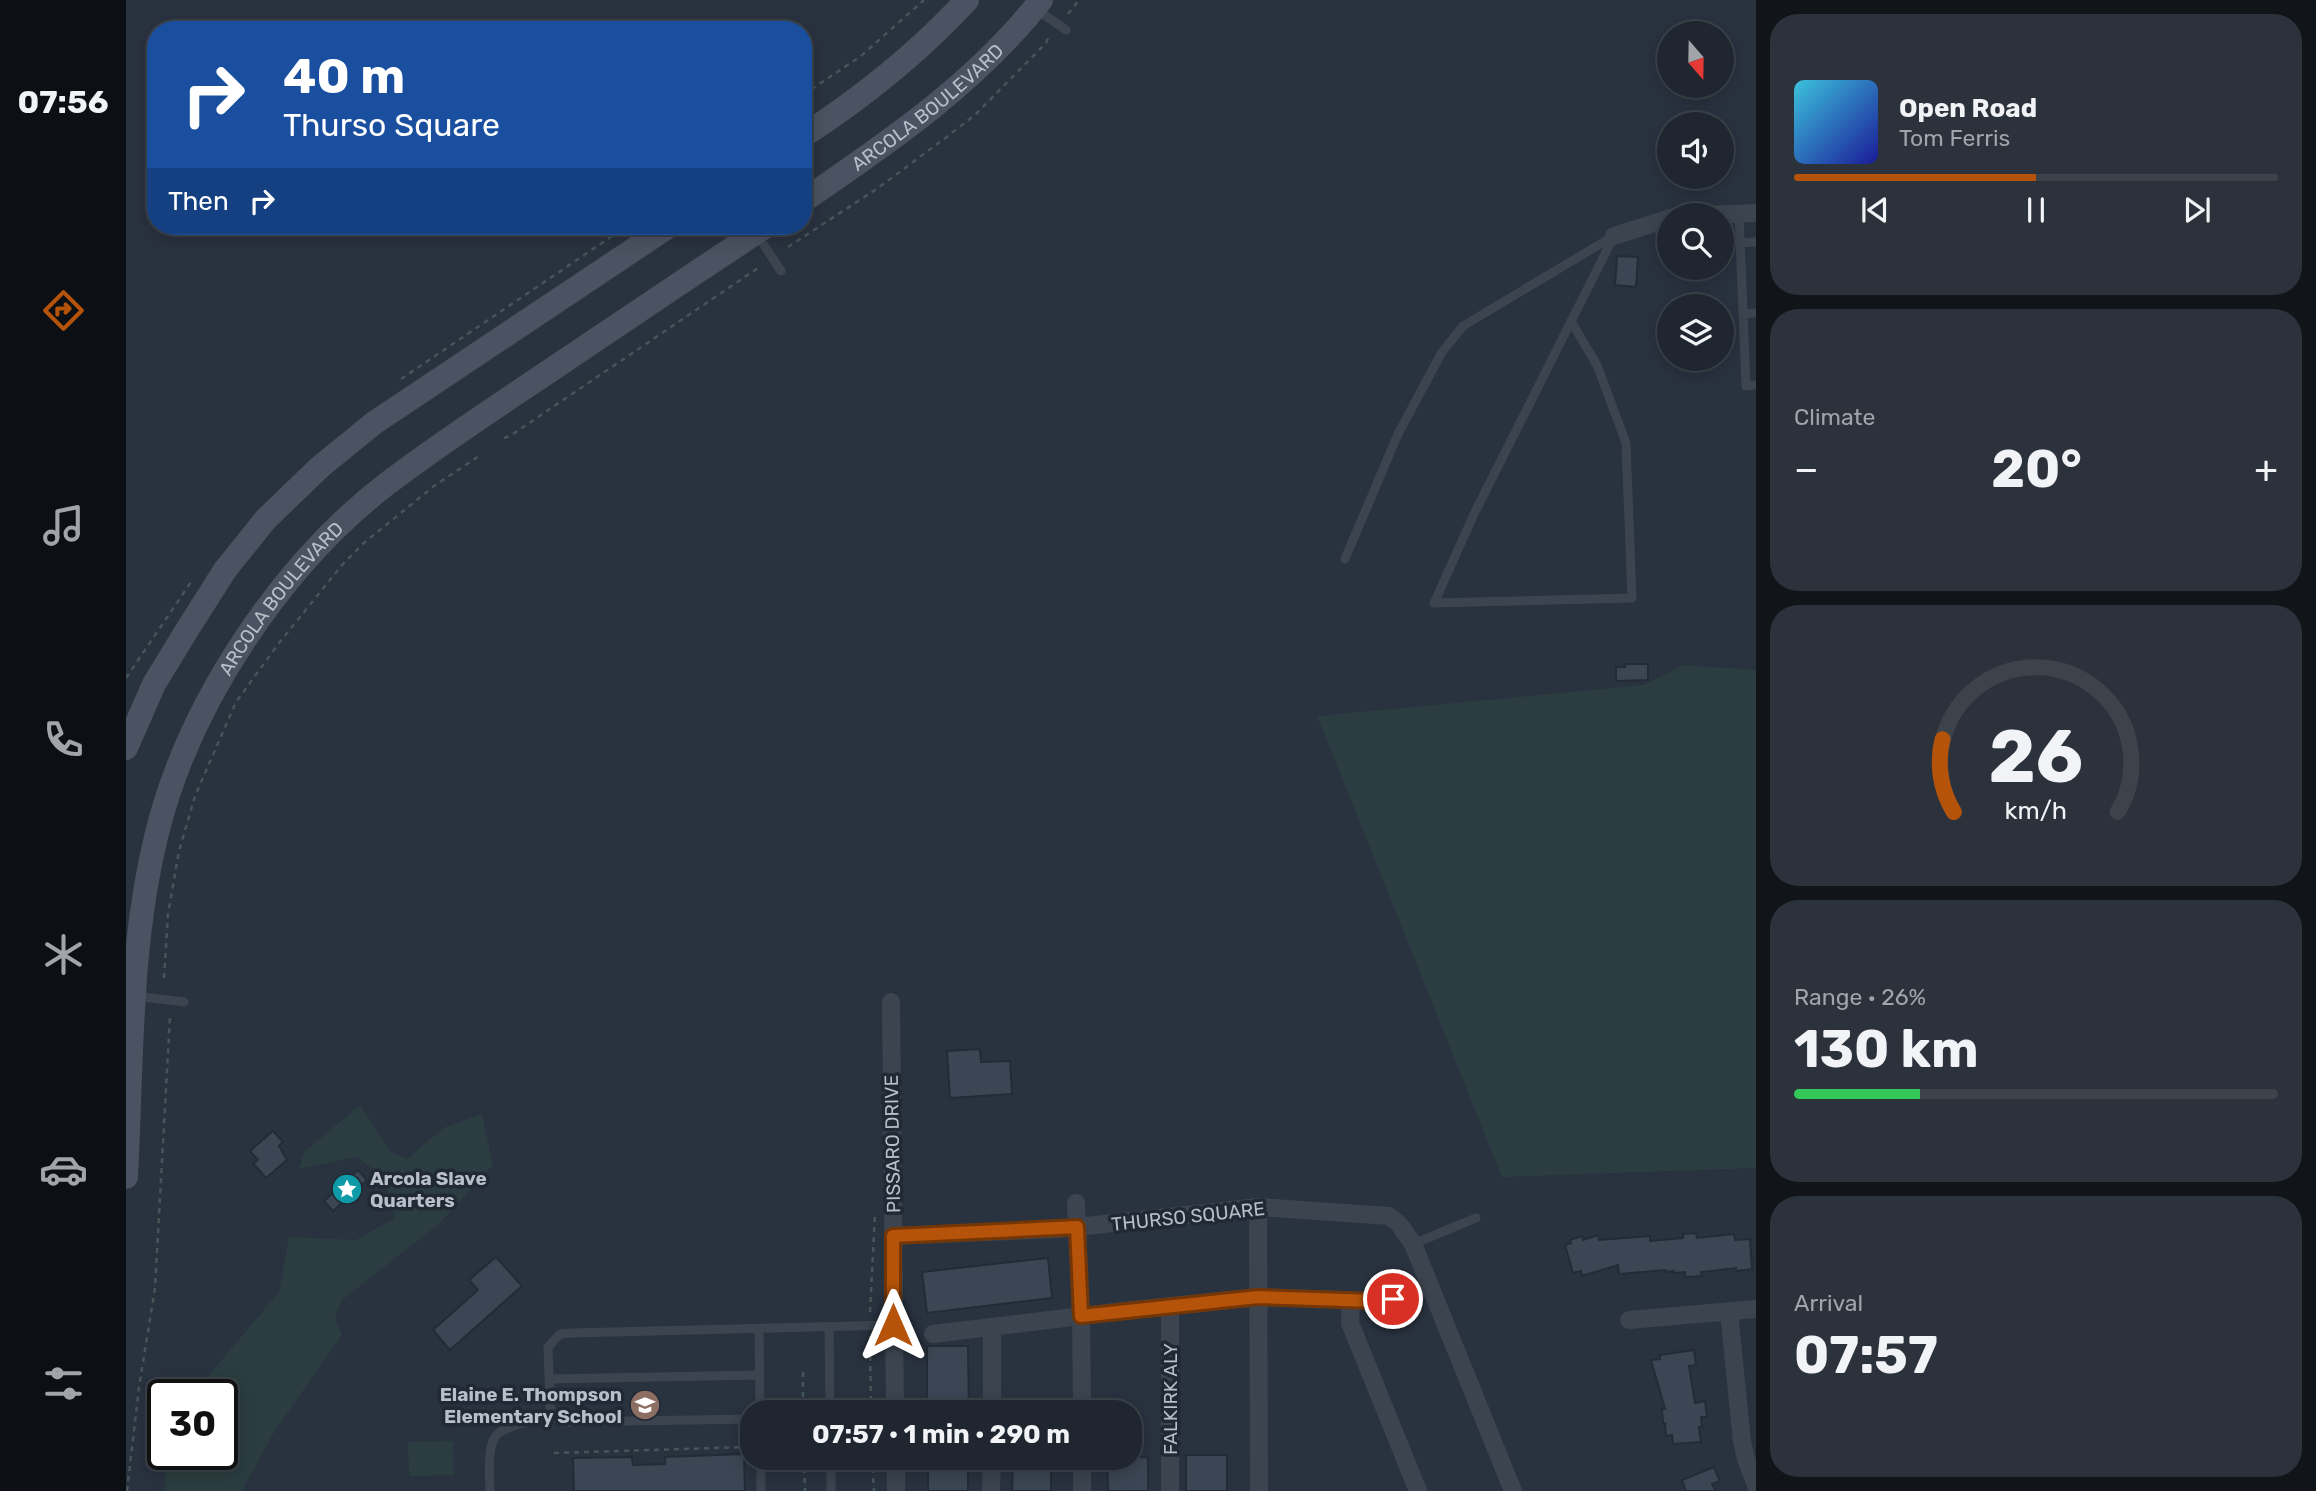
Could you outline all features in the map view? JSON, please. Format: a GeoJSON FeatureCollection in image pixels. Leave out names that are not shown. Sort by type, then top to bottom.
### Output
{"type":"FeatureCollection","features":[{"type":"Feature","properties":{"kind":"main road"},"geometry":{"type":"LineString","coordinates":[[812,130],[845,109],[891,73],[967,0]]}},
{"type":"Feature","properties":{"kind":"main road","name":"ARCOLA BOULEVARD"},"geometry":{"type":"LineString","coordinates":[[812,195],[929,111],[963,82],[1038,4]]}},
{"type":"Feature","properties":{"kind":"main road"},"geometry":{"type":"LineString","coordinates":[[126,748],[155,684],[225,570],[267,519],[320,467],[374,423],[656,235]]}},
{"type":"Feature","properties":{"kind":"main road","name":"ARCOLA BOULEVARD"},"geometry":{"type":"LineString","coordinates":[[126,1177],[130,996],[148,873],[157,831],[175,773],[219,678],[288,583],[333,533],[387,484],[748,235]]}},
{"type":"Feature","properties":{"kind":"street"},"geometry":{"type":"LineString","coordinates":[[1614,236],[1657,223]]}},
{"type":"Feature","properties":{"kind":"street","name":"PISSARO DRIVE"},"geometry":{"type":"LineString","coordinates":[[891,1002],[895,1400]]}},
{"type":"Feature","properties":{"kind":"street"},"geometry":{"type":"LineString","coordinates":[[1076,1203],[1082,1400]]}},
{"type":"Feature","properties":{"kind":"street"},"geometry":{"type":"LineString","coordinates":[[1258,1207],[1259,1491]]}},
{"type":"Feature","properties":{"kind":"street","name":"THURSO SQUARE"},"geometry":{"type":"LineString","coordinates":[[893,1236],[1077,1227],[1258,1207],[1389,1216],[1399,1223],[1413,1244],[1513,1491]]}},
{"type":"Feature","properties":{"kind":"street"},"geometry":{"type":"LineString","coordinates":[[933,1334],[1258,1297],[1393,1299],[1430,1286]]}},
{"type":"Feature","properties":{"kind":"street"},"geometry":{"type":"LineString","coordinates":[[1351,1300],[1350,1323],[1416,1490]]}},
{"type":"Feature","properties":{"kind":"street","name":"FALKIRK ALY"},"geometry":{"type":"LineString","coordinates":[[1170,1306],[1170,1491]]}},
{"type":"Feature","properties":{"kind":"street"},"geometry":{"type":"LineString","coordinates":[[1629,1320],[1756,1309]]}},
{"type":"Feature","properties":{"kind":"street"},"geometry":{"type":"LineString","coordinates":[[1729,1312],[1742,1441],[1756,1485]]}},
{"type":"Feature","properties":{"kind":"street"},"geometry":{"type":"LineString","coordinates":[[992,1327],[992,1400]]}},
{"type":"Feature","properties":{"kind":"street"},"geometry":{"type":"LineString","coordinates":[[896,1470],[896,1491]]}},
{"type":"Feature","properties":{"kind":"street"},"geometry":{"type":"LineString","coordinates":[[991,1491],[992,1470]]}},
{"type":"Feature","properties":{"kind":"street"},"geometry":{"type":"LineString","coordinates":[[1082,1470],[1082,1491]]}},
{"type":"Feature","properties":{"kind":"lane"},"geometry":{"type":"LineString","coordinates":[[1038,4],[1066,30]]}},
{"type":"Feature","properties":{"kind":"lane"},"geometry":{"type":"LineString","coordinates":[[1748,213],[1741,243],[1746,386],[1756,386]]}},
{"type":"Feature","properties":{"kind":"lane"},"geometry":{"type":"LineString","coordinates":[[762,235],[782,271]]}},
{"type":"Feature","properties":{"kind":"lane"},"geometry":{"type":"LineString","coordinates":[[1572,323],[1597,365],[1626,443],[1632,598],[1434,603],[1475,512],[1614,236]]}},
{"type":"Feature","properties":{"kind":"lane"},"geometry":{"type":"LineString","coordinates":[[1345,559],[1398,434],[1442,352],[1463,326],[1614,236]]}},
{"type":"Feature","properties":{"kind":"lane"},"geometry":{"type":"LineString","coordinates":[[1741,243],[1756,242]]}},
{"type":"Feature","properties":{"kind":"lane"},"geometry":{"type":"LineString","coordinates":[[1743,314],[1756,313]]}},
{"type":"Feature","properties":{"kind":"lane"},"geometry":{"type":"LineString","coordinates":[[130,996],[184,1002]]}},
{"type":"Feature","properties":{"kind":"lane"},"geometry":{"type":"LineString","coordinates":[[1413,1244],[1476,1218]]}},
{"type":"Feature","properties":{"kind":"lane"},"geometry":{"type":"LineString","coordinates":[[740,1419],[563,1422],[553,1417],[552,1413],[548,1347],[560,1334],[893,1325]]}},
{"type":"Feature","properties":{"kind":"lane"},"geometry":{"type":"LineString","coordinates":[[829,1328],[830,1400]]}},
{"type":"Feature","properties":{"kind":"lane"},"geometry":{"type":"LineString","coordinates":[[759,1329],[760,1400]]}},
{"type":"Feature","properties":{"kind":"lane"},"geometry":{"type":"LineString","coordinates":[[550,1379],[759,1375]]}},
{"type":"Feature","properties":{"kind":"lane"},"geometry":{"type":"LineString","coordinates":[[490,1491],[489,1454],[491,1442],[497,1434],[505,1427],[552,1413]]}},
{"type":"Feature","properties":{"kind":"lane"},"geometry":{"type":"LineString","coordinates":[[761,1470],[761,1491]]}},
{"type":"Feature","properties":{"kind":"lane"},"geometry":{"type":"LineString","coordinates":[[831,1470],[831,1491]]}},
{"type":"Feature","properties":{"kind":"path"},"geometry":{"type":"LineString","coordinates":[[812,89],[861,56],[924,0]]}},
{"type":"Feature","properties":{"kind":"path"},"geometry":{"type":"LineString","coordinates":[[1068,14],[1079,0]]}},
{"type":"Feature","properties":{"kind":"path"},"geometry":{"type":"LineString","coordinates":[[812,231],[878,188],[967,121],[1046,43],[1049,36]]}},
{"type":"Feature","properties":{"kind":"path"},"geometry":{"type":"LineString","coordinates":[[788,247],[806,235]]}},
{"type":"Feature","properties":{"kind":"path"},"geometry":{"type":"LineString","coordinates":[[504,438],[758,268]]}},
{"type":"Feature","properties":{"kind":"path"},"geometry":{"type":"LineString","coordinates":[[164,978],[168,914],[179,851],[195,796],[236,702],[342,565],[365,542],[434,486],[479,456]]}},
{"type":"Feature","properties":{"kind":"path"},"geometry":{"type":"LineString","coordinates":[[127,1491],[139,1387],[155,1288],[170,1016]]}},
{"type":"Feature","properties":{"kind":"path"},"geometry":{"type":"LineString","coordinates":[[871,1400],[870,1326],[875,1214]]}},
{"type":"Feature","properties":{"kind":"path"},"geometry":{"type":"LineString","coordinates":[[803,1372],[803,1400]]}},
{"type":"Feature","properties":{"kind":"path"},"geometry":{"type":"LineString","coordinates":[[554,1453],[740,1447]]}},
{"type":"Feature","properties":{"kind":"path"},"geometry":{"type":"LineString","coordinates":[[804,1470],[805,1491]]}},
{"type":"Feature","properties":{"kind":"path"},"geometry":{"type":"LineString","coordinates":[[873,1470],[874,1491]]}},
{"type":"Feature","properties":{"kind":"shaded area"},"geometry":{"type":"Polygon","coordinates":[[[1683,665],[1756,670],[1756,1168],[1502,1177],[1317,716],[1644,685],[1683,665]]]}},
{"type":"Feature","properties":{"kind":"shaded area"},"geometry":{"type":"Polygon","coordinates":[[[360,1105],[391,1152],[407,1159],[443,1128],[482,1114],[493,1165],[440,1223],[341,1301],[335,1318],[342,1335],[274,1432],[242,1491],[165,1491],[164,1470],[238,1470],[238,1379],[206,1379],[279,1292],[289,1237],[356,1240],[395,1218],[384,1176],[356,1157],[299,1169],[304,1152],[360,1105]]]}},
{"type":"Feature","properties":{"kind":"shaded area"},"geometry":{"type":"Polygon","coordinates":[[[453,1441],[454,1475],[409,1476],[408,1442],[453,1441]]]}},
{"type":"Feature","properties":{"kind":"building"},"geometry":{"type":"Polygon","coordinates":[[[1617,256],[1638,257],[1636,287],[1615,285],[1617,256]]]}},
{"type":"Feature","properties":{"kind":"building"},"geometry":{"type":"Polygon","coordinates":[[[1625,664],[1648,664],[1648,680],[1616,681],[1616,667],[1625,667],[1625,664]]]}},
{"type":"Feature","properties":{"kind":"building"},"geometry":{"type":"Polygon","coordinates":[[[980,1049],[981,1062],[1010,1061],[1012,1094],[950,1098],[947,1051],[980,1049]]]}},
{"type":"Feature","properties":{"kind":"building"},"geometry":{"type":"Polygon","coordinates":[[[273,1131],[283,1142],[279,1146],[287,1160],[266,1178],[253,1163],[258,1160],[250,1151],[273,1131]]]}},
{"type":"Feature","properties":{"kind":"building"},"geometry":{"type":"Polygon","coordinates":[[[358,1170],[367,1180],[333,1211],[324,1201],[358,1170]]]}},
{"type":"Feature","properties":{"kind":"building"},"geometry":{"type":"Polygon","coordinates":[[[1696,1233],[1697,1238],[1734,1234],[1735,1240],[1750,1239],[1752,1269],[1701,1272],[1702,1276],[1685,1277],[1685,1272],[1674,1273],[1666,1270],[1619,1274],[1618,1265],[1582,1276],[1581,1271],[1573,1273],[1565,1245],[1582,1236],[1583,1240],[1598,1235],[1599,1240],[1650,1236],[1650,1241],[1683,1238],[1683,1234],[1696,1233]]]}},
{"type":"Feature","properties":{"kind":"building"},"geometry":{"type":"Polygon","coordinates":[[[496,1257],[522,1286],[450,1350],[433,1330],[478,1290],[469,1280],[496,1257]]]}},
{"type":"Feature","properties":{"kind":"building"},"geometry":{"type":"Polygon","coordinates":[[[1048,1258],[1052,1298],[927,1313],[922,1272],[1048,1258]]]}},
{"type":"Feature","properties":{"kind":"building"},"geometry":{"type":"Polygon","coordinates":[[[927,1346],[968,1346],[969,1400],[927,1400],[927,1346]]]}},
{"type":"Feature","properties":{"kind":"building"},"geometry":{"type":"Polygon","coordinates":[[[1694,1350],[1696,1365],[1689,1366],[1695,1403],[1705,1401],[1707,1417],[1701,1417],[1701,1442],[1673,1444],[1672,1435],[1666,1436],[1662,1409],[1665,1409],[1651,1360],[1660,1359],[1660,1355],[1694,1350]]]}},
{"type":"Feature","properties":{"kind":"building","name":"Elaine E. Thompson Elementary School"},"geometry":{"type":"Polygon","coordinates":[[[740,1454],[740,1470],[744,1470],[745,1491],[574,1491],[573,1458],[632,1457],[633,1465],[665,1464],[665,1457],[740,1454]]]}},
{"type":"Feature","properties":{"kind":"building"},"geometry":{"type":"Polygon","coordinates":[[[1186,1455],[1227,1455],[1227,1491],[1186,1491],[1186,1455]]]}},
{"type":"Feature","properties":{"kind":"building"},"geometry":{"type":"Polygon","coordinates":[[[1142,1457],[1148,1457],[1148,1491],[1108,1491],[1107,1470],[1142,1470],[1142,1457]]]}},
{"type":"Feature","properties":{"kind":"building"},"geometry":{"type":"Polygon","coordinates":[[[1714,1467],[1720,1481],[1712,1484],[1716,1491],[1686,1491],[1682,1480],[1714,1467]]]}},
{"type":"Feature","properties":{"kind":"building"},"geometry":{"type":"Polygon","coordinates":[[[928,1470],[968,1470],[968,1491],[928,1491],[928,1470]]]}},
{"type":"Feature","properties":{"kind":"building"},"geometry":{"type":"Polygon","coordinates":[[[1013,1470],[1051,1470],[1051,1491],[1012,1491],[1013,1470]]]}},
{"type":"Feature","properties":{"kind":"place","name":"Arcola Slave Quarters"},"geometry":{"type":"Point","coordinates":[347,1189]}},
{"type":"Feature","properties":{"kind":"place","name":"Elaine E. Thompson Elementary School"},"geometry":{"type":"Point","coordinates":[645,1405]}},
{"type":"Feature","properties":{"kind":"route"},"geometry":{"type":"LineString","coordinates":[[893,1325],[893,1236],[1077,1227],[1081,1316],[1258,1297],[1374,1301],[1393,1299]]}}]}
